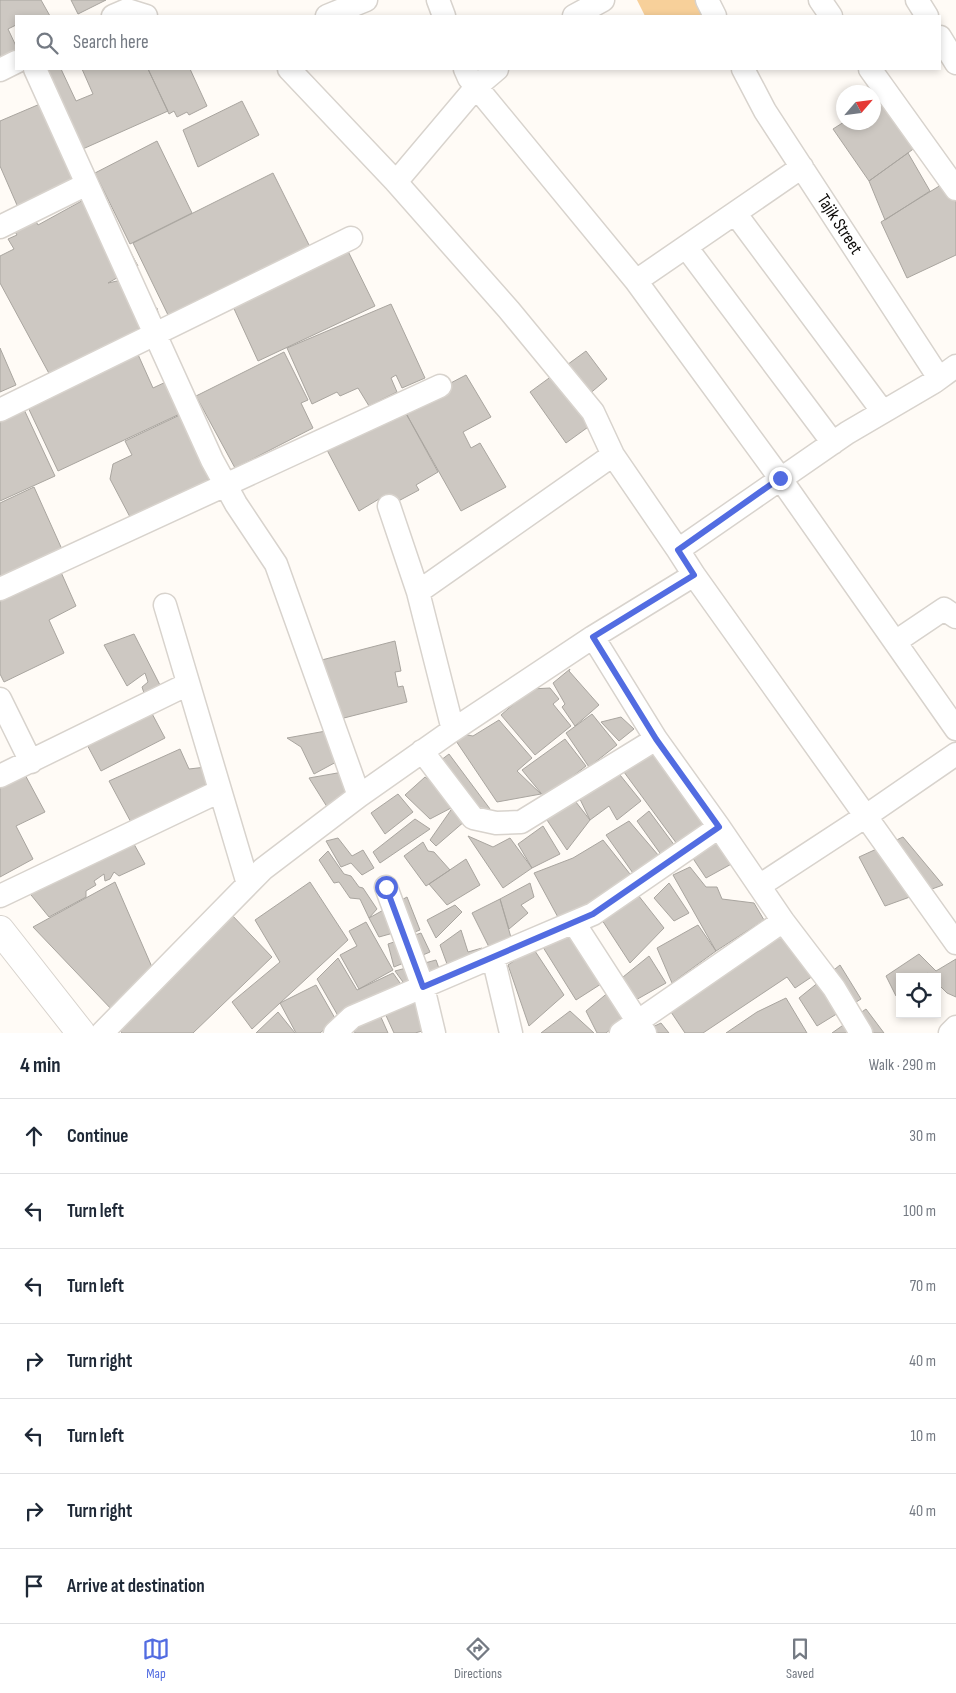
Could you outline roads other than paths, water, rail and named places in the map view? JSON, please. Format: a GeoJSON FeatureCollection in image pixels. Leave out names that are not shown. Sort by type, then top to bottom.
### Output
{"type":"FeatureCollection","features":[{"type":"Feature","properties":{"kind":"main road"},"geometry":{"type":"LineString","coordinates":[[0,930],[81,1033]]}},
{"type":"Feature","properties":{"kind":"street"},"geometry":{"type":"LineString","coordinates":[[330,15],[366,0]]}},
{"type":"Feature","properties":{"kind":"street"},"geometry":{"type":"LineString","coordinates":[[438,0],[444,15]]}},
{"type":"Feature","properties":{"kind":"street"},"geometry":{"type":"LineString","coordinates":[[576,15],[604,0]]}},
{"type":"Feature","properties":{"kind":"street"},"geometry":{"type":"LineString","coordinates":[[707,0],[714,15]]}},
{"type":"Feature","properties":{"kind":"street"},"geometry":{"type":"LineString","coordinates":[[820,0],[831,15]]}},
{"type":"Feature","properties":{"kind":"street"},"geometry":{"type":"LineString","coordinates":[[916,0],[926,15]]}},
{"type":"Feature","properties":{"kind":"street"},"geometry":{"type":"LineString","coordinates":[[941,39],[956,63]]}},
{"type":"Feature","properties":{"kind":"street"},"geometry":{"type":"LineString","coordinates":[[0,70],[15,62]]}},
{"type":"Feature","properties":{"kind":"street"},"geometry":{"type":"LineString","coordinates":[[35,70],[212,460],[236,504],[276,564],[359,796]]}},
{"type":"Feature","properties":{"kind":"street"},"geometry":{"type":"LineString","coordinates":[[289,70],[396,182],[509,310],[593,412],[613,455],[694,575],[956,943]]}},
{"type":"Feature","properties":{"kind":"street"},"geometry":{"type":"LineString","coordinates":[[396,182],[471,78],[494,70]]}},
{"type":"Feature","properties":{"kind":"street","name":"Tajik Street"},"geometry":{"type":"LineString","coordinates":[[744,70],[765,111],[802,168],[948,372]]}},
{"type":"Feature","properties":{"kind":"street"},"geometry":{"type":"LineString","coordinates":[[871,70],[956,189]]}},
{"type":"Feature","properties":{"kind":"street"},"geometry":{"type":"LineString","coordinates":[[471,78],[636,281],[780,478],[956,729]]}},
{"type":"Feature","properties":{"kind":"street"},"geometry":{"type":"LineString","coordinates":[[636,281],[802,168]]}},
{"type":"Feature","properties":{"kind":"street"},"geometry":{"type":"LineString","coordinates":[[0,227],[87,184]]}},
{"type":"Feature","properties":{"kind":"street"},"geometry":{"type":"LineString","coordinates":[[735,214],[884,412]]}},
{"type":"Feature","properties":{"kind":"street"},"geometry":{"type":"LineString","coordinates":[[0,410],[351,238]]}},
{"type":"Feature","properties":{"kind":"street"},"geometry":{"type":"LineString","coordinates":[[686,247],[834,443]]}},
{"type":"Feature","properties":{"kind":"street"},"geometry":{"type":"LineString","coordinates":[[678,550],[780,478],[948,372]]}},
{"type":"Feature","properties":{"kind":"street"},"geometry":{"type":"LineString","coordinates":[[0,589],[440,386]]}},
{"type":"Feature","properties":{"kind":"street"},"geometry":{"type":"LineString","coordinates":[[418,592],[613,455]]}},
{"type":"Feature","properties":{"kind":"street"},"geometry":{"type":"LineString","coordinates":[[389,506],[418,592],[453,730]]}},
{"type":"Feature","properties":{"kind":"street"},"geometry":{"type":"LineString","coordinates":[[102,1033],[263,869],[422,751],[593,637],[694,575]]}},
{"type":"Feature","properties":{"kind":"street"},"geometry":{"type":"LineString","coordinates":[[165,605],[248,884]]}},
{"type":"Feature","properties":{"kind":"street"},"geometry":{"type":"LineString","coordinates":[[896,642],[944,609],[956,617]]}},
{"type":"Feature","properties":{"kind":"street"},"geometry":{"type":"LineString","coordinates":[[593,637],[656,739],[783,921],[834,988],[861,1033]]}},
{"type":"Feature","properties":{"kind":"street"},"geometry":{"type":"LineString","coordinates":[[0,776],[188,684]]}},
{"type":"Feature","properties":{"kind":"street"},"geometry":{"type":"LineString","coordinates":[[0,699],[31,762]]}},
{"type":"Feature","properties":{"kind":"street"},"geometry":{"type":"LineString","coordinates":[[422,751],[473,818],[496,823],[521,822],[656,739]]}},
{"type":"Feature","properties":{"kind":"street"},"geometry":{"type":"LineString","coordinates":[[759,886],[956,754]]}},
{"type":"Feature","properties":{"kind":"street"},"geometry":{"type":"LineString","coordinates":[[0,896],[220,791]]}},
{"type":"Feature","properties":{"kind":"street"},"geometry":{"type":"LineString","coordinates":[[335,1033],[352,1017],[593,914],[719,827]]}},
{"type":"Feature","properties":{"kind":"street"},"geometry":{"type":"LineString","coordinates":[[386,887],[423,987],[434,1033]]}},
{"type":"Feature","properties":{"kind":"street"},"geometry":{"type":"LineString","coordinates":[[574,923],[634,1029],[783,921]]}},
{"type":"Feature","properties":{"kind":"street"},"geometry":{"type":"LineString","coordinates":[[493,958],[512,1033]]}},
{"type":"Feature","properties":{"kind":"street"},"geometry":{"type":"LineString","coordinates":[[950,1033],[956,1027]]}}]}
